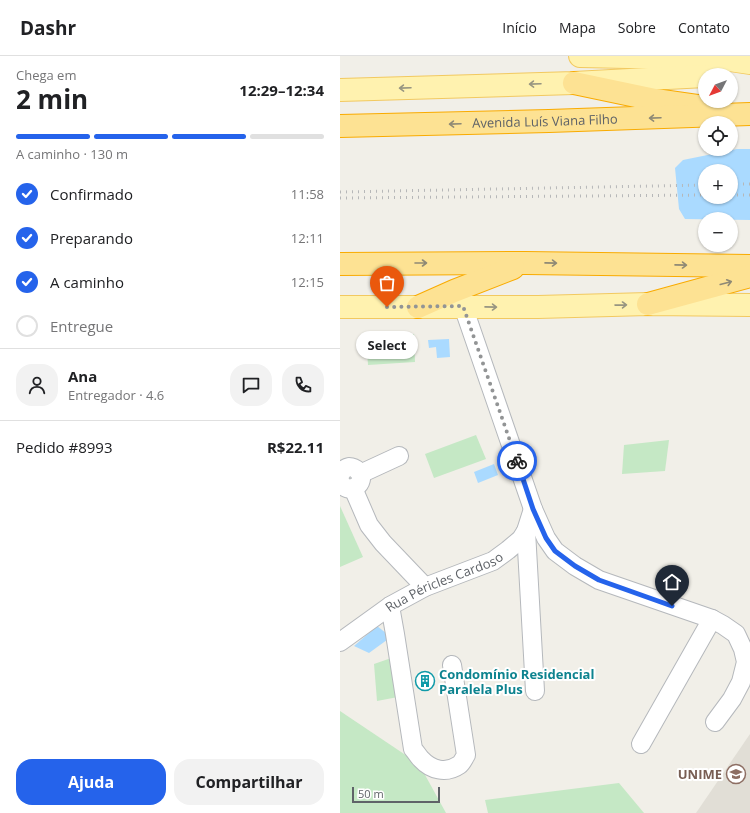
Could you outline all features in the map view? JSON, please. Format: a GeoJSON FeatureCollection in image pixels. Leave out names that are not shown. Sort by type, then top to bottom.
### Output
{"type":"FeatureCollection","features":[{"type":"Feature","properties":{"kind":"highway"},"geometry":{"type":"LineString","coordinates":[[574,83],[655,100],[748,114]]}},
{"type":"Feature","properties":{"kind":"highway","name":"Avenida Luís Viana Filho"},"geometry":{"type":"LineString","coordinates":[[340,126],[526,122],[748,114]]}},
{"type":"Feature","properties":{"kind":"highway"},"geometry":{"type":"LineString","coordinates":[[340,264],[526,263],[750,266]]}},
{"type":"Feature","properties":{"kind":"highway"},"geometry":{"type":"LineString","coordinates":[[418,307],[454,291],[526,263]]}},
{"type":"Feature","properties":{"kind":"highway"},"geometry":{"type":"LineString","coordinates":[[648,304],[750,276]]}},
{"type":"Feature","properties":{"kind":"main road"},"geometry":{"type":"LineString","coordinates":[[580,56],[723,59],[750,63]]}},
{"type":"Feature","properties":{"kind":"main road"},"geometry":{"type":"LineString","coordinates":[[738,75],[750,74]]}},
{"type":"Feature","properties":{"kind":"main road"},"geometry":{"type":"LineString","coordinates":[[340,90],[574,83],[698,76]]}},
{"type":"Feature","properties":{"kind":"main road"},"geometry":{"type":"LineString","coordinates":[[340,306],[538,307],[648,304],[750,304]]}},
{"type":"Feature","properties":{"kind":"street"},"geometry":{"type":"LineString","coordinates":[[463,306],[533,509],[546,538],[555,551],[575,566],[599,580],[712,620],[723,625],[736,634],[743,649],[746,662],[741,682],[732,699],[715,722]]}},
{"type":"Feature","properties":{"kind":"street"},"geometry":{"type":"LineString","coordinates":[[351,481],[399,456]]}},
{"type":"Feature","properties":{"kind":"street"},"geometry":{"type":"LineString","coordinates":[[340,476],[343,470],[349,467],[356,469],[351,481],[369,525],[383,544],[425,587]]}},
{"type":"Feature","properties":{"kind":"street","name":"Rua Péricles Cardoso"},"geometry":{"type":"LineString","coordinates":[[340,642],[390,606],[425,587],[493,561],[520,539],[526,531],[533,509]]}},
{"type":"Feature","properties":{"kind":"street"},"geometry":{"type":"LineString","coordinates":[[526,531],[535,691]]}},
{"type":"Feature","properties":{"kind":"street"},"geometry":{"type":"LineString","coordinates":[[390,606],[413,748],[420,759],[429,766],[438,770],[450,770],[460,765],[466,755],[452,666]]}},
{"type":"Feature","properties":{"kind":"street"},"geometry":{"type":"LineString","coordinates":[[641,744],[712,620]]}},
{"type":"Feature","properties":{"kind":"shaded area","name":"UNIME"},"geometry":{"type":"Polygon","coordinates":[[[750,734],[750,813],[696,813],[750,734]]]}},
{"type":"Feature","properties":{"kind":"green space"},"geometry":{"type":"Polygon","coordinates":[[[414,334],[415,362],[368,365],[366,337],[414,334]]]}},
{"type":"Feature","properties":{"kind":"green space"},"geometry":{"type":"Polygon","coordinates":[[[476,435],[486,459],[434,478],[425,454],[476,435]]]}},
{"type":"Feature","properties":{"kind":"green space"},"geometry":{"type":"Polygon","coordinates":[[[669,440],[665,471],[622,474],[624,445],[669,440]]]}},
{"type":"Feature","properties":{"kind":"green space"},"geometry":{"type":"Polygon","coordinates":[[[340,506],[363,557],[340,567],[340,506]]]}},
{"type":"Feature","properties":{"kind":"green space"},"geometry":{"type":"Polygon","coordinates":[[[397,656],[398,697],[377,701],[374,664],[397,656]]]}},
{"type":"Feature","properties":{"kind":"green space"},"geometry":{"type":"Polygon","coordinates":[[[340,711],[419,764],[446,813],[340,813],[340,711]]]}},
{"type":"Feature","properties":{"kind":"green space"},"geometry":{"type":"Polygon","coordinates":[[[619,783],[644,813],[488,813],[485,800],[619,783]]]}},
{"type":"Feature","properties":{"kind":"water"},"geometry":{"type":"Polygon","coordinates":[[[738,149],[750,149],[750,220],[738,220],[738,212],[698,212],[698,219],[685,219],[679,209],[675,168],[683,160],[703,156],[738,156],[738,149]]]}},
{"type":"Feature","properties":{"kind":"water"},"geometry":{"type":"Polygon","coordinates":[[[449,339],[450,357],[437,358],[436,347],[429,348],[428,340],[449,339]]]}},
{"type":"Feature","properties":{"kind":"water"},"geometry":{"type":"Polygon","coordinates":[[[494,464],[498,475],[478,483],[474,472],[494,464]]]}},
{"type":"Feature","properties":{"kind":"water"},"geometry":{"type":"Polygon","coordinates":[[[377,626],[391,637],[369,653],[354,646],[377,626]]]}},
{"type":"Feature","properties":{"kind":"railway"},"geometry":{"type":"LineString","coordinates":[[738,184],[750,184]]}},
{"type":"Feature","properties":{"kind":"railway"},"geometry":{"type":"LineString","coordinates":[[340,192],[698,185]]}},
{"type":"Feature","properties":{"kind":"railway"},"geometry":{"type":"LineString","coordinates":[[340,198],[698,195]]}},
{"type":"Feature","properties":{"kind":"railway"},"geometry":{"type":"LineString","coordinates":[[738,195],[750,195]]}},
{"type":"Feature","properties":{"kind":"way so far"},"geometry":{"type":"LineString","coordinates":[[387,307],[463,306],[517,461]]}},
{"type":"Feature","properties":{"kind":"place","name":"Select"},"geometry":{"type":"Point","coordinates":[387,307]}},
{"type":"Feature","properties":{"kind":"place","name":"Condomínio Residencial Paralela Plus"},"geometry":{"type":"Point","coordinates":[425,681]}},
{"type":"Feature","properties":{"kind":"place","name":"UNIME"},"geometry":{"type":"Point","coordinates":[736,774]}},
{"type":"Feature","properties":{"kind":"route"},"geometry":{"type":"LineString","coordinates":[[517,461],[533,509],[546,538],[555,551],[575,566],[599,580],[672,606]]}}]}
